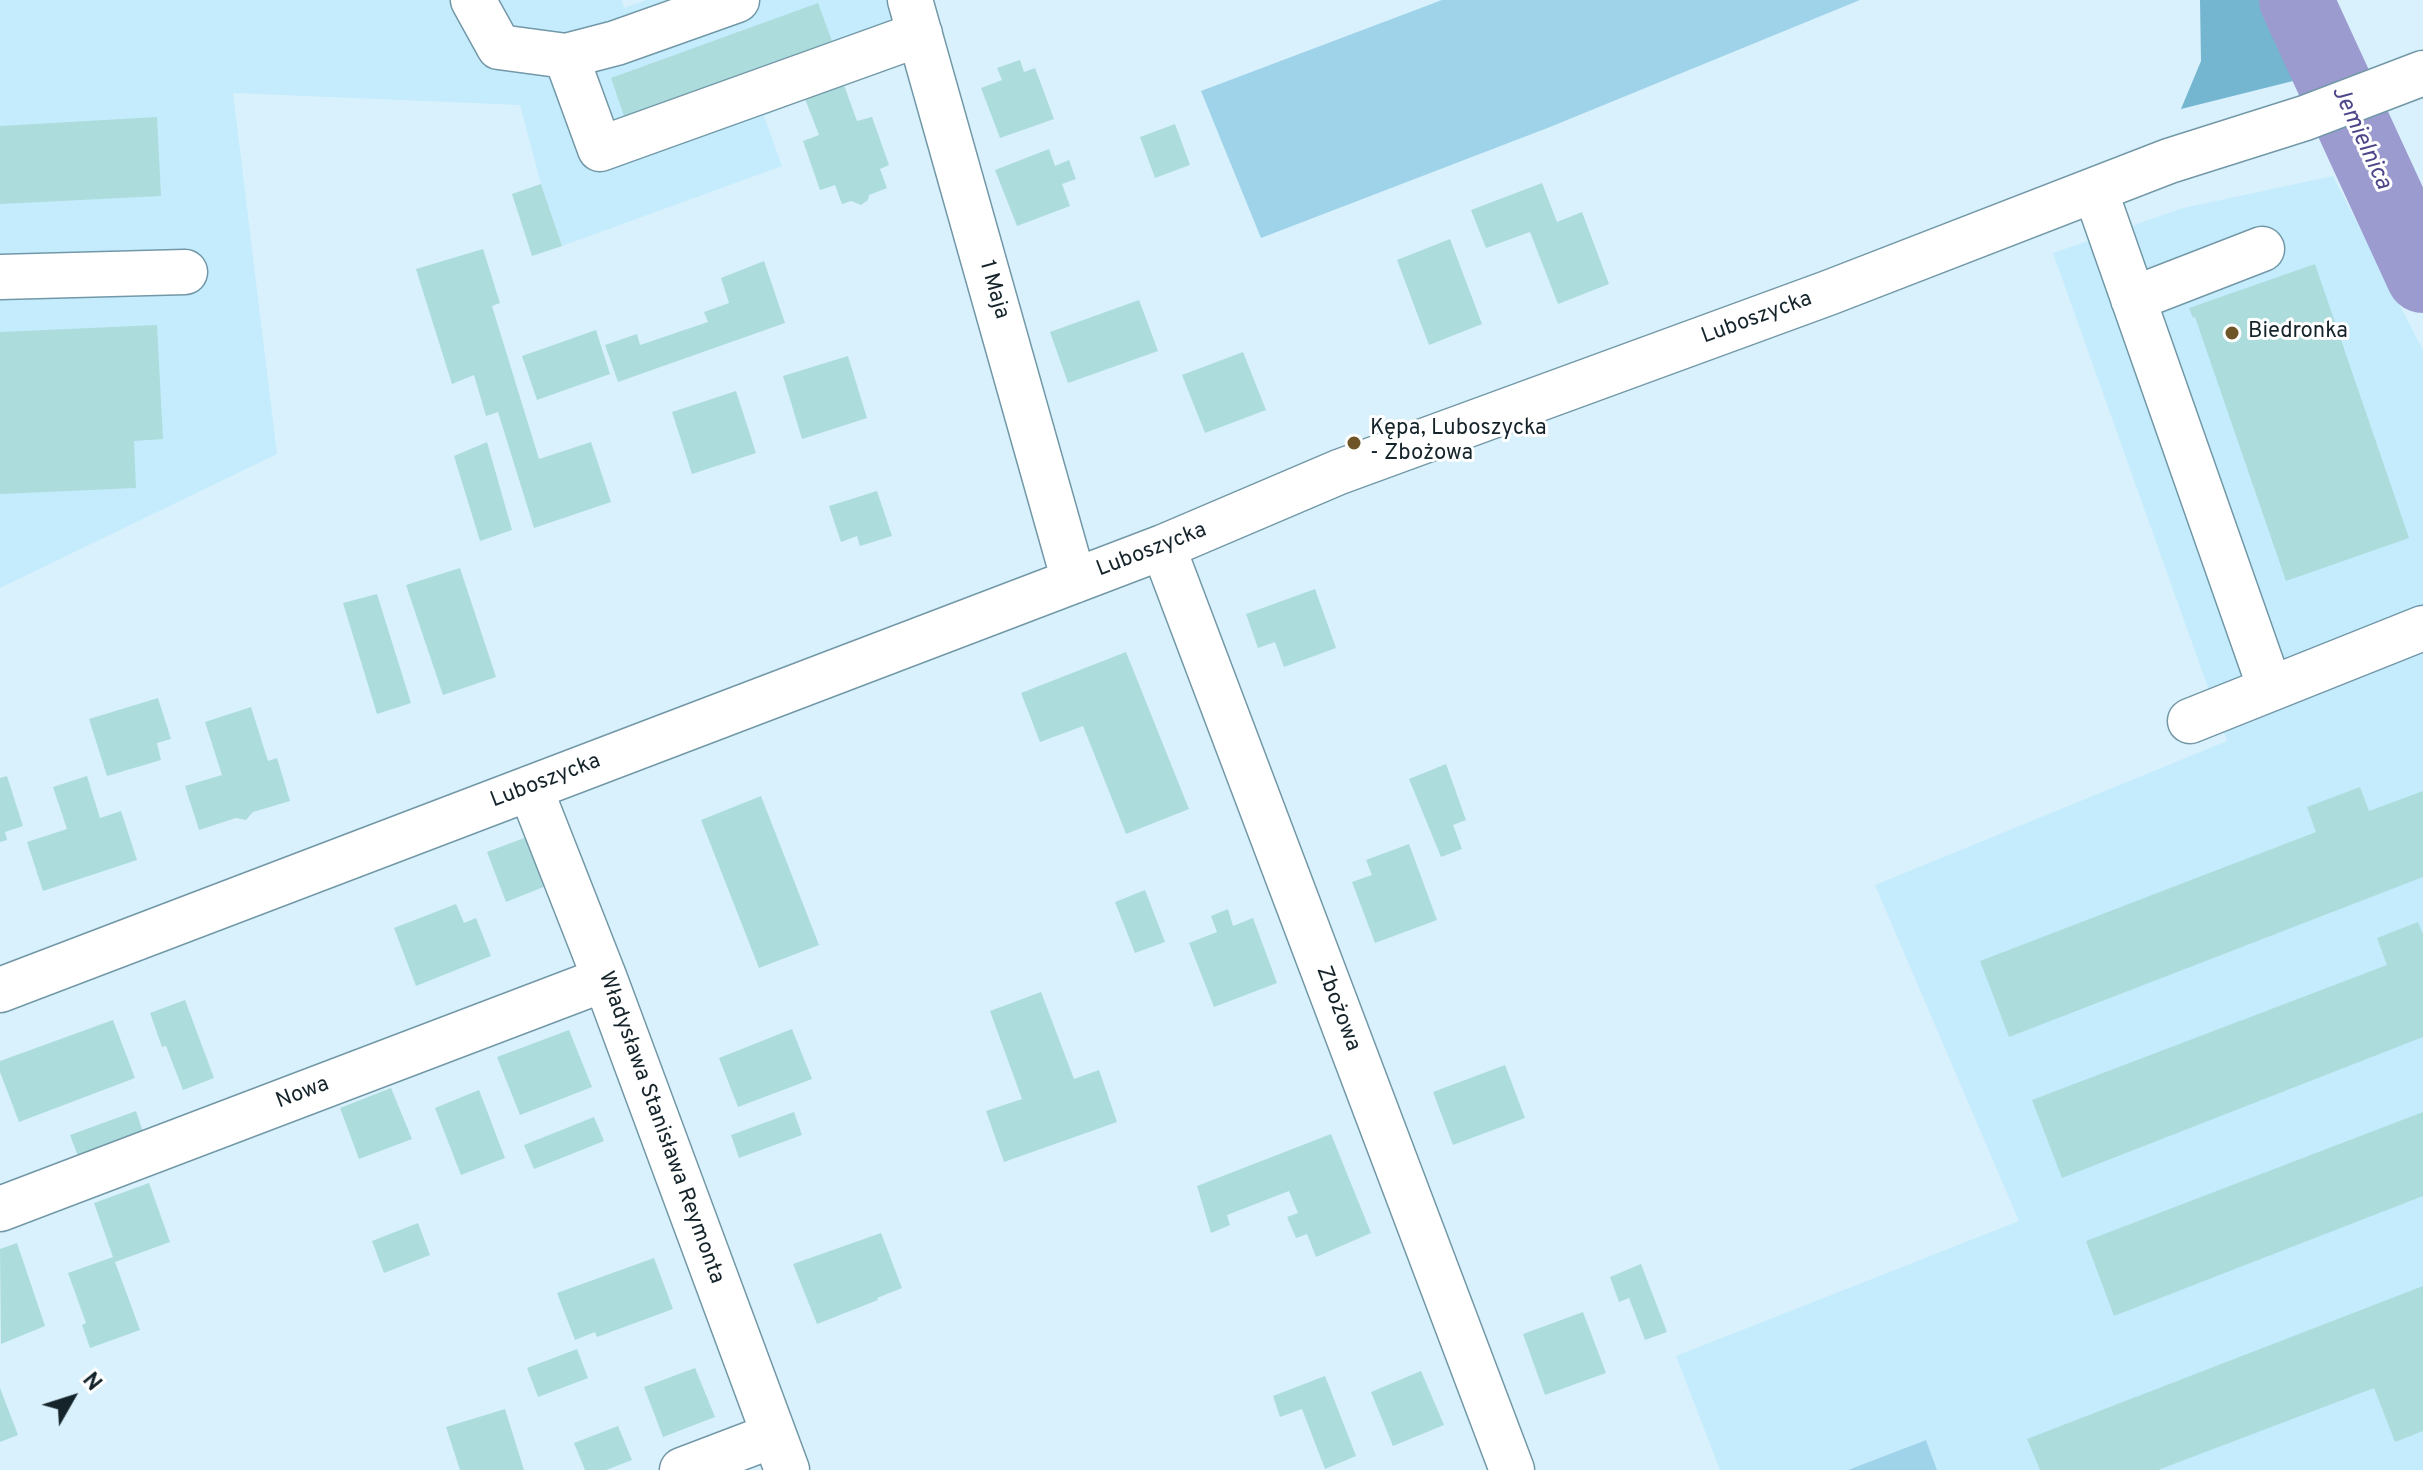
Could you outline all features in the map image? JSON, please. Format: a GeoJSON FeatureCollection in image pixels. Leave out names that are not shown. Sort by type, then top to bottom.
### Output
{"type":"FeatureCollection","features":[{"type":"Feature","properties":{"kind":"street"},"geometry":{"type":"LineString","coordinates":[[473,0],[499,47],[566,56],[616,43],[737,0]]}},
{"type":"Feature","properties":{"kind":"street"},"geometry":{"type":"LineString","coordinates":[[566,56],[600,149],[915,17]]}},
{"type":"Feature","properties":{"kind":"street","name":"1 Maja"},"geometry":{"type":"LineString","coordinates":[[915,17],[1074,581]]}},
{"type":"Feature","properties":{"kind":"street","name":"Luboszycka"},"geometry":{"type":"LineString","coordinates":[[0,990],[1163,547],[1339,472],[1828,293],[2169,161],[2305,118],[2410,78]]}},
{"type":"Feature","properties":{"kind":"street"},"geometry":{"type":"LineString","coordinates":[[2095,190],[2270,688]]}},
{"type":"Feature","properties":{"kind":"street"},"geometry":{"type":"LineString","coordinates":[[2133,299],[2262,249]]}},
{"type":"Feature","properties":{"kind":"street"},"geometry":{"type":"LineString","coordinates":[[0,277],[185,272]]}},
{"type":"Feature","properties":{"kind":"street","name":"Zbożowa"},"geometry":{"type":"LineString","coordinates":[[1163,547],[1512,1470]]}},
{"type":"Feature","properties":{"kind":"street"},"geometry":{"type":"LineString","coordinates":[[2190,721],[2423,628]]}},
{"type":"Feature","properties":{"kind":"street","name":"Władysława Stanisława Reymonta"},"geometry":{"type":"LineString","coordinates":[[530,788],[605,979],[780,1452]]}},
{"type":"Feature","properties":{"kind":"street","name":"Nowa"},"geometry":{"type":"LineString","coordinates":[[0,1209],[605,979]]}},
{"type":"Feature","properties":{"kind":"street"},"geometry":{"type":"LineString","coordinates":[[682,1470],[780,1452]]}},
{"type":"Feature","properties":{"kind":"shaded area"},"geometry":{"type":"Polygon","coordinates":[[[0,0],[622,0],[624,8],[646,0],[890,0],[906,59],[764,116],[782,166],[562,246],[541,184],[520,105],[233,93],[277,454],[0,588],[0,0]]]}},
{"type":"Feature","properties":{"kind":"shaded area"},"geometry":{"type":"Polygon","coordinates":[[[1442,0],[1860,0],[1550,127],[1261,238],[1201,91],[1442,0]]]}},
{"type":"Feature","properties":{"kind":"shaded area"},"geometry":{"type":"Polygon","coordinates":[[[2200,0],[2274,0],[2309,77],[2181,109],[2201,61],[2200,0]]]}},
{"type":"Feature","properties":{"kind":"shaded area"},"geometry":{"type":"Polygon","coordinates":[[[2333,176],[2423,350],[2423,1470],[1937,1470],[1926,1440],[1848,1470],[1720,1470],[1676,1356],[2019,1221],[1875,885],[2227,741],[2053,253],[2183,208],[2333,176]]]}},
{"type":"Feature","properties":{"kind":"shaded area"},"geometry":{"type":"Polygon","coordinates":[[[1926,1440],[1937,1470],[1848,1470],[1926,1440]]]}},
{"type":"Feature","properties":{"kind":"building"},"geometry":{"type":"Polygon","coordinates":[[[818,3],[832,41],[624,116],[611,78],[818,3]]]}},
{"type":"Feature","properties":{"kind":"building"},"geometry":{"type":"Polygon","coordinates":[[[1020,60],[1024,72],[1035,68],[1054,119],[1000,138],[981,88],[1002,80],[997,68],[1020,60]]]}},
{"type":"Feature","properties":{"kind":"building"},"geometry":{"type":"Polygon","coordinates":[[[844,85],[857,121],[872,117],[889,165],[880,169],[887,188],[869,195],[861,205],[851,201],[842,204],[835,185],[820,190],[803,141],[819,135],[805,99],[844,85]]]}},
{"type":"Feature","properties":{"kind":"building"},"geometry":{"type":"Polygon","coordinates":[[[157,117],[161,196],[0,204],[0,126],[157,117]]]}},
{"type":"Feature","properties":{"kind":"building"},"geometry":{"type":"Polygon","coordinates":[[[1175,124],[1190,165],[1155,178],[1140,137],[1175,124]]]}},
{"type":"Feature","properties":{"kind":"building"},"geometry":{"type":"Polygon","coordinates":[[[1049,149],[1055,166],[1069,160],[1076,179],[1062,184],[1070,206],[1017,226],[995,170],[1049,149]]]}},
{"type":"Feature","properties":{"kind":"building"},"geometry":{"type":"Polygon","coordinates":[[[1542,183],[1557,222],[1582,212],[1609,284],[1558,304],[1530,232],[1486,248],[1471,210],[1542,183]]]}},
{"type":"Feature","properties":{"kind":"building"},"geometry":{"type":"Polygon","coordinates":[[[541,184],[562,246],[532,256],[512,194],[541,184]]]}},
{"type":"Feature","properties":{"kind":"building"},"geometry":{"type":"Polygon","coordinates":[[[1450,239],[1482,324],[1429,345],[1397,260],[1450,239]]]}},
{"type":"Feature","properties":{"kind":"building"},"geometry":{"type":"Polygon","coordinates":[[[483,249],[500,303],[492,306],[539,459],[591,442],[611,502],[534,528],[498,412],[486,416],[474,375],[452,384],[416,269],[483,249]]]}},
{"type":"Feature","properties":{"kind":"building"},"geometry":{"type":"Polygon","coordinates":[[[764,261],[785,323],[618,382],[605,345],[637,334],[640,345],[708,322],[704,312],[729,303],[721,278],[764,261]]]}},
{"type":"Feature","properties":{"kind":"building"},"geometry":{"type":"Polygon","coordinates":[[[2315,264],[2409,538],[2286,581],[2195,317],[2189,308],[2315,264]]]}},
{"type":"Feature","properties":{"kind":"building"},"geometry":{"type":"Polygon","coordinates":[[[1139,300],[1158,351],[1068,383],[1050,332],[1139,300]]]}},
{"type":"Feature","properties":{"kind":"building"},"geometry":{"type":"Polygon","coordinates":[[[157,325],[163,439],[134,441],[136,488],[0,494],[0,332],[157,325]]]}},
{"type":"Feature","properties":{"kind":"building"},"geometry":{"type":"Polygon","coordinates":[[[596,330],[610,374],[537,400],[522,356],[596,330]]]}},
{"type":"Feature","properties":{"kind":"building"},"geometry":{"type":"Polygon","coordinates":[[[1243,352],[1266,410],[1205,433],[1182,375],[1243,352]]]}},
{"type":"Feature","properties":{"kind":"building"},"geometry":{"type":"Polygon","coordinates":[[[848,356],[867,418],[802,439],[783,376],[848,356]]]}},
{"type":"Feature","properties":{"kind":"building"},"geometry":{"type":"Polygon","coordinates":[[[736,391],[756,453],[692,474],[672,412],[736,391]]]}},
{"type":"Feature","properties":{"kind":"building"},"geometry":{"type":"Polygon","coordinates":[[[487,442],[512,530],[480,541],[454,456],[487,442]]]}},
{"type":"Feature","properties":{"kind":"building"},"geometry":{"type":"Polygon","coordinates":[[[877,491],[892,536],[860,546],[857,536],[841,542],[829,506],[877,491]]]}},
{"type":"Feature","properties":{"kind":"building"},"geometry":{"type":"Polygon","coordinates":[[[460,568],[496,677],[443,695],[406,585],[460,568]]]}},
{"type":"Feature","properties":{"kind":"building"},"geometry":{"type":"Polygon","coordinates":[[[1315,589],[1336,648],[1284,667],[1275,642],[1258,648],[1246,614],[1315,589]]]}},
{"type":"Feature","properties":{"kind":"building"},"geometry":{"type":"Polygon","coordinates":[[[377,594],[411,703],[377,714],[343,603],[377,594]]]}},
{"type":"Feature","properties":{"kind":"building"},"geometry":{"type":"Polygon","coordinates":[[[1126,652],[1189,809],[1126,834],[1083,726],[1040,742],[1021,693],[1126,652]]]}},
{"type":"Feature","properties":{"kind":"building"},"geometry":{"type":"Polygon","coordinates":[[[158,698],[171,739],[157,743],[161,760],[107,776],[89,719],[158,698]]]}},
{"type":"Feature","properties":{"kind":"building"},"geometry":{"type":"Polygon","coordinates":[[[251,707],[268,761],[277,758],[290,801],[253,812],[246,820],[236,818],[199,830],[185,786],[222,775],[205,722],[251,707]]]}},
{"type":"Feature","properties":{"kind":"building"},"geometry":{"type":"Polygon","coordinates":[[[1446,764],[1466,820],[1453,825],[1462,849],[1441,857],[1409,779],[1446,764]]]}},
{"type":"Feature","properties":{"kind":"building"},"geometry":{"type":"Polygon","coordinates":[[[7,776],[23,826],[5,832],[7,840],[0,842],[0,778],[7,776]]]}},
{"type":"Feature","properties":{"kind":"building"},"geometry":{"type":"Polygon","coordinates":[[[87,776],[100,818],[121,811],[137,860],[43,891],[27,842],[67,829],[53,787],[87,776]]]}},
{"type":"Feature","properties":{"kind":"building"},"geometry":{"type":"Polygon","coordinates":[[[2360,787],[2369,811],[2423,791],[2423,877],[2009,1037],[1980,961],[2316,832],[2307,807],[2360,787]]]}},
{"type":"Feature","properties":{"kind":"building"},"geometry":{"type":"Polygon","coordinates":[[[761,796],[819,945],[759,968],[701,820],[761,796]]]}},
{"type":"Feature","properties":{"kind":"building"},"geometry":{"type":"Polygon","coordinates":[[[532,835],[551,884],[506,902],[487,852],[532,835]]]}},
{"type":"Feature","properties":{"kind":"building"},"geometry":{"type":"Polygon","coordinates":[[[1409,844],[1437,920],[1375,943],[1352,882],[1372,875],[1366,860],[1409,844]]]}},
{"type":"Feature","properties":{"kind":"building"},"geometry":{"type":"Polygon","coordinates":[[[1145,890],[1165,942],[1135,953],[1115,902],[1145,890]]]}},
{"type":"Feature","properties":{"kind":"building"},"geometry":{"type":"Polygon","coordinates":[[[456,904],[464,923],[476,918],[491,956],[416,986],[394,928],[456,904]]]}},
{"type":"Feature","properties":{"kind":"building"},"geometry":{"type":"Polygon","coordinates":[[[1228,909],[1233,926],[1253,918],[1277,983],[1214,1007],[1189,943],[1217,932],[1211,916],[1228,909]]]}},
{"type":"Feature","properties":{"kind":"building"},"geometry":{"type":"Polygon","coordinates":[[[2418,922],[2423,934],[2423,1037],[2062,1178],[2032,1100],[2387,965],[2377,938],[2418,922]]]}},
{"type":"Feature","properties":{"kind":"building"},"geometry":{"type":"Polygon","coordinates":[[[1041,992],[1074,1079],[1099,1070],[1117,1122],[1004,1162],[986,1111],[1022,1099],[990,1011],[1041,992]]]}},
{"type":"Feature","properties":{"kind":"building"},"geometry":{"type":"Polygon","coordinates":[[[185,1000],[214,1078],[183,1090],[150,1013],[185,1000]]]}},
{"type":"Feature","properties":{"kind":"building"},"geometry":{"type":"Polygon","coordinates":[[[113,1020],[135,1078],[19,1122],[0,1072],[0,1061],[113,1020]]]}},
{"type":"Feature","properties":{"kind":"building"},"geometry":{"type":"Polygon","coordinates":[[[792,1029],[812,1079],[738,1107],[719,1058],[792,1029]]]}},
{"type":"Feature","properties":{"kind":"building"},"geometry":{"type":"Polygon","coordinates":[[[569,1030],[592,1087],[520,1115],[497,1057],[569,1030]]]}},
{"type":"Feature","properties":{"kind":"building"},"geometry":{"type":"Polygon","coordinates":[[[1505,1065],[1525,1118],[1453,1145],[1433,1092],[1505,1065]]]}},
{"type":"Feature","properties":{"kind":"building"},"geometry":{"type":"Polygon","coordinates":[[[391,1088],[412,1139],[359,1159],[340,1108],[391,1088]]]}},
{"type":"Feature","properties":{"kind":"building"},"geometry":{"type":"Polygon","coordinates":[[[479,1090],[505,1158],[461,1175],[435,1108],[479,1090]]]}},
{"type":"Feature","properties":{"kind":"building"},"geometry":{"type":"Polygon","coordinates":[[[136,1111],[144,1135],[79,1159],[70,1135],[136,1111]]]}},
{"type":"Feature","properties":{"kind":"building"},"geometry":{"type":"Polygon","coordinates":[[[794,1112],[802,1135],[739,1158],[731,1135],[794,1112]]]}},
{"type":"Feature","properties":{"kind":"building"},"geometry":{"type":"Polygon","coordinates":[[[2423,1112],[2423,1196],[2114,1316],[2086,1241],[2423,1112]]]}},
{"type":"Feature","properties":{"kind":"building"},"geometry":{"type":"Polygon","coordinates":[[[594,1117],[604,1141],[534,1169],[524,1145],[594,1117]]]}},
{"type":"Feature","properties":{"kind":"building"},"geometry":{"type":"Polygon","coordinates":[[[1331,1134],[1371,1233],[1316,1257],[1307,1234],[1296,1238],[1287,1217],[1298,1213],[1289,1191],[1227,1215],[1230,1225],[1211,1233],[1197,1186],[1331,1134]]]}},
{"type":"Feature","properties":{"kind":"building"},"geometry":{"type":"Polygon","coordinates":[[[149,1183],[170,1242],[115,1262],[140,1330],[90,1348],[82,1325],[86,1323],[68,1273],[113,1257],[94,1203],[149,1183]]]}},
{"type":"Feature","properties":{"kind":"building"},"geometry":{"type":"Polygon","coordinates":[[[418,1223],[430,1255],[384,1273],[372,1241],[418,1223]]]}},
{"type":"Feature","properties":{"kind":"building"},"geometry":{"type":"Polygon","coordinates":[[[881,1233],[902,1288],[817,1324],[793,1264],[881,1233]]]}},
{"type":"Feature","properties":{"kind":"building"},"geometry":{"type":"Polygon","coordinates":[[[17,1243],[45,1326],[1,1344],[0,1249],[17,1243]]]}},
{"type":"Feature","properties":{"kind":"building"},"geometry":{"type":"Polygon","coordinates":[[[654,1258],[673,1309],[597,1337],[595,1332],[575,1340],[557,1293],[654,1258]]]}},
{"type":"Feature","properties":{"kind":"building"},"geometry":{"type":"Polygon","coordinates":[[[1641,1264],[1667,1332],[1645,1340],[1629,1298],[1619,1302],[1610,1277],[1641,1264]]]}},
{"type":"Feature","properties":{"kind":"building"},"geometry":{"type":"Polygon","coordinates":[[[2423,1286],[2423,1431],[2395,1442],[2374,1388],[2158,1470],[2040,1470],[2027,1439],[2423,1286]]]}},
{"type":"Feature","properties":{"kind":"building"},"geometry":{"type":"Polygon","coordinates":[[[1583,1312],[1606,1373],[1545,1395],[1523,1334],[1583,1312]]]}},
{"type":"Feature","properties":{"kind":"building"},"geometry":{"type":"Polygon","coordinates":[[[577,1349],[588,1378],[538,1397],[527,1368],[577,1349]]]}},
{"type":"Feature","properties":{"kind":"building"},"geometry":{"type":"Polygon","coordinates":[[[695,1368],[715,1417],[663,1437],[644,1387],[695,1368]]]}},
{"type":"Feature","properties":{"kind":"building"},"geometry":{"type":"Polygon","coordinates":[[[1421,1371],[1444,1425],[1393,1446],[1371,1392],[1421,1371]]]}},
{"type":"Feature","properties":{"kind":"building"},"geometry":{"type":"Polygon","coordinates":[[[1325,1376],[1356,1456],[1325,1469],[1302,1409],[1280,1417],[1273,1396],[1325,1376]]]}},
{"type":"Feature","properties":{"kind":"building"},"geometry":{"type":"Polygon","coordinates":[[[0,1388],[18,1435],[0,1442],[0,1388]]]}},
{"type":"Feature","properties":{"kind":"building"},"geometry":{"type":"Polygon","coordinates":[[[505,1409],[524,1470],[460,1470],[446,1427],[505,1409]]]}},
{"type":"Feature","properties":{"kind":"building"},"geometry":{"type":"Polygon","coordinates":[[[618,1426],[632,1460],[606,1470],[585,1470],[574,1443],[618,1426]]]}},
{"type":"Feature","properties":{"kind":"waterway","name":"Jemielnica"},"geometry":{"type":"LineString","coordinates":[[2296,0],[2423,276]]}},
{"type":"Feature","properties":{"kind":"place","name":"Biedronka"},"geometry":{"type":"Point","coordinates":[2232,333]}},
{"type":"Feature","properties":{"kind":"place","name":"Kępa, Luboszycka - Zbożowa"},"geometry":{"type":"Point","coordinates":[1354,443]}}]}
